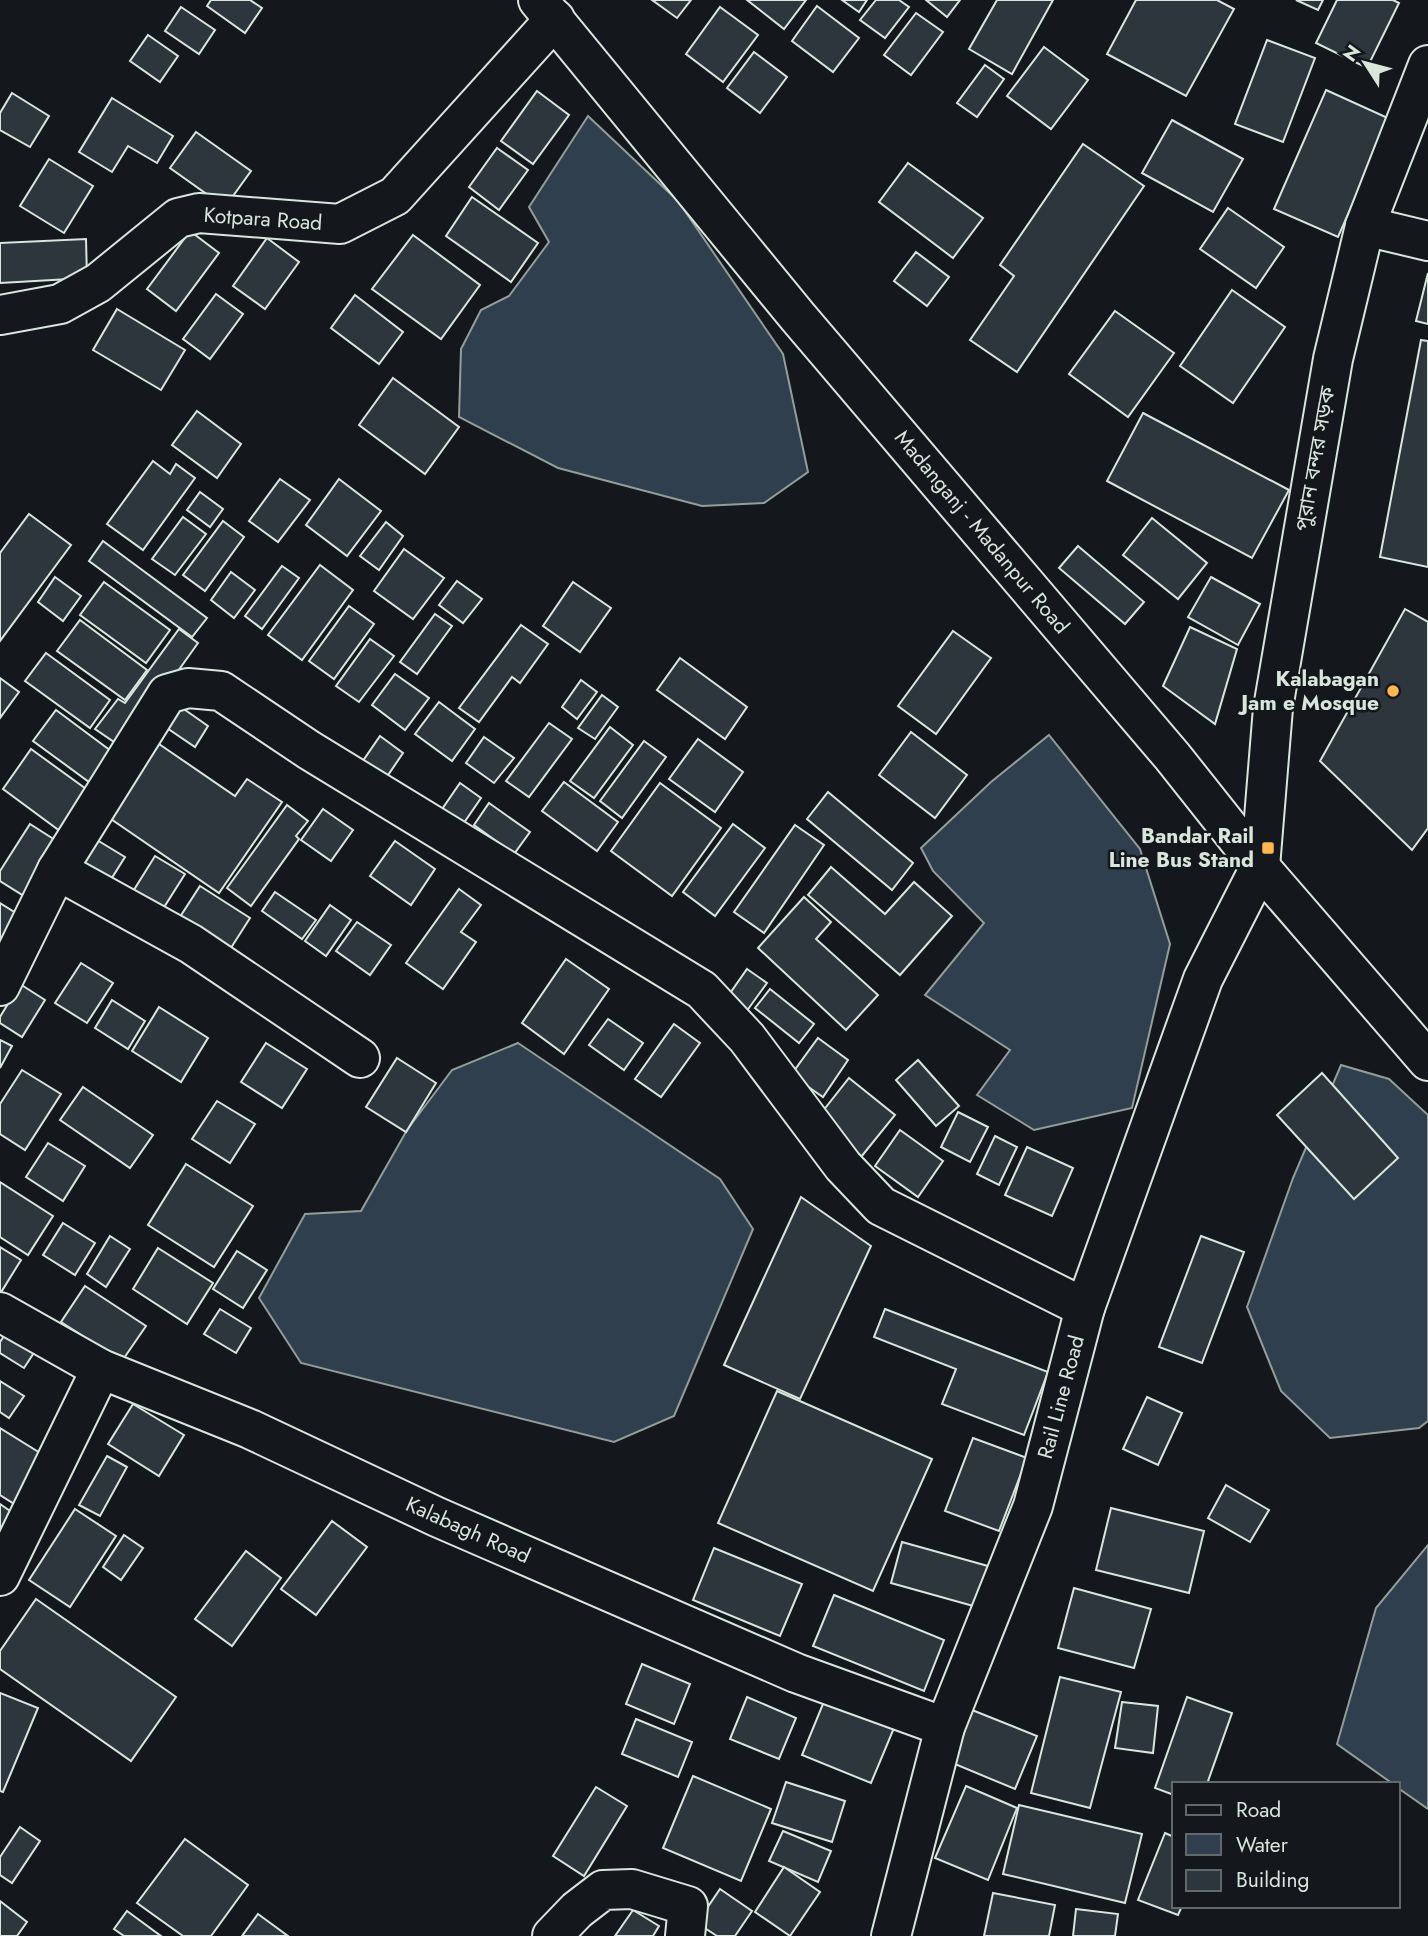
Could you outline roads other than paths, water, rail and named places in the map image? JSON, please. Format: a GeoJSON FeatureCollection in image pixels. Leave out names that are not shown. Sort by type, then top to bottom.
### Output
{"type":"FeatureCollection","features":[{"type":"Feature","properties":{"kind":"street","name":"Kotpara Road"},"geometry":{"type":"LineString","coordinates":[[0,315],[60,304],[98,283],[178,218],[199,214],[340,224],[395,196],[547,10]]}},
{"type":"Feature","properties":{"kind":"street","name":"Madanganj - Madanpur Road"},"geometry":{"type":"LineString","coordinates":[[547,10],[799,317],[1172,756],[1260,867],[1428,1061]]}},
{"type":"Feature","properties":{"kind":"street","name":"পুরান বন্দর সড়ক"},"geometry":{"type":"LineString","coordinates":[[1260,867],[1273,708],[1333,359],[1365,226],[1428,65]]}},
{"type":"Feature","properties":{"kind":"street"},"geometry":{"type":"LineString","coordinates":[[1365,226],[1428,241]]}},
{"type":"Feature","properties":{"kind":"street"},"geometry":{"type":"LineString","coordinates":[[0,986],[57,870],[167,694],[188,688],[221,691],[309,750],[702,990],[747,1038],[843,1166],[881,1206],[1084,1308]]}},
{"type":"Feature","properties":{"kind":"street","name":"Rail Line Road"},"geometry":{"type":"LineString","coordinates":[[891,1936],[945,1727],[1033,1506],[1084,1308],[1203,979],[1260,867]]}},
{"type":"Feature","properties":{"kind":"street"},"geometry":{"type":"LineString","coordinates":[[57,870],[191,944],[360,1058]]}},
{"type":"Feature","properties":{"kind":"street","name":"Kalabagh Road"},"geometry":{"type":"LineString","coordinates":[[0,1312],[101,1369],[250,1429],[437,1517],[796,1673],[945,1727]]}},
{"type":"Feature","properties":{"kind":"street"},"geometry":{"type":"LineString","coordinates":[[0,1576],[101,1369]]}},
{"type":"Feature","properties":{"kind":"street"},"geometry":{"type":"LineString","coordinates":[[552,1936],[577,1910],[603,1890],[622,1889],[675,1900],[688,1906],[685,1936]]}},
{"type":"Feature","properties":{"kind":"water"},"geometry":{"type":"Polygon","coordinates":[[[588,116],[678,201],[783,354],[808,472],[764,503],[702,506],[558,468],[459,417],[461,349],[481,310],[509,296],[549,242],[529,207],[588,116]]]}},
{"type":"Feature","properties":{"kind":"water"},"geometry":{"type":"Polygon","coordinates":[[[1049,735],[1140,849],[1170,944],[1132,1108],[1034,1130],[977,1095],[1010,1050],[925,995],[984,923],[933,871],[921,848],[991,782],[1049,735]]]}},
{"type":"Feature","properties":{"kind":"water"},"geometry":{"type":"Polygon","coordinates":[[[518,1043],[720,1179],[753,1229],[674,1416],[614,1442],[301,1363],[259,1298],[305,1214],[361,1211],[407,1130],[452,1070],[518,1043]]]}},
{"type":"Feature","properties":{"kind":"water"},"geometry":{"type":"Polygon","coordinates":[[[1341,1065],[1389,1079],[1428,1115],[1428,1421],[1419,1428],[1330,1438],[1281,1391],[1247,1307],[1293,1178],[1341,1065]]]}},
{"type":"Feature","properties":{"kind":"water"},"geometry":{"type":"Polygon","coordinates":[[[1428,1545],[1428,1809],[1400,1789],[1400,1782],[1390,1782],[1337,1744],[1376,1608],[1428,1545]]]}},
{"type":"Feature","properties":{"kind":"place","name":"Kalabagan Jam e Mosque"},"geometry":{"type":"Point","coordinates":[1393,691]}},
{"type":"Feature","properties":{"kind":"place","name":"Bandar Rail Line Bus Stand"},"geometry":{"type":"Point","coordinates":[1268,848]}}]}
